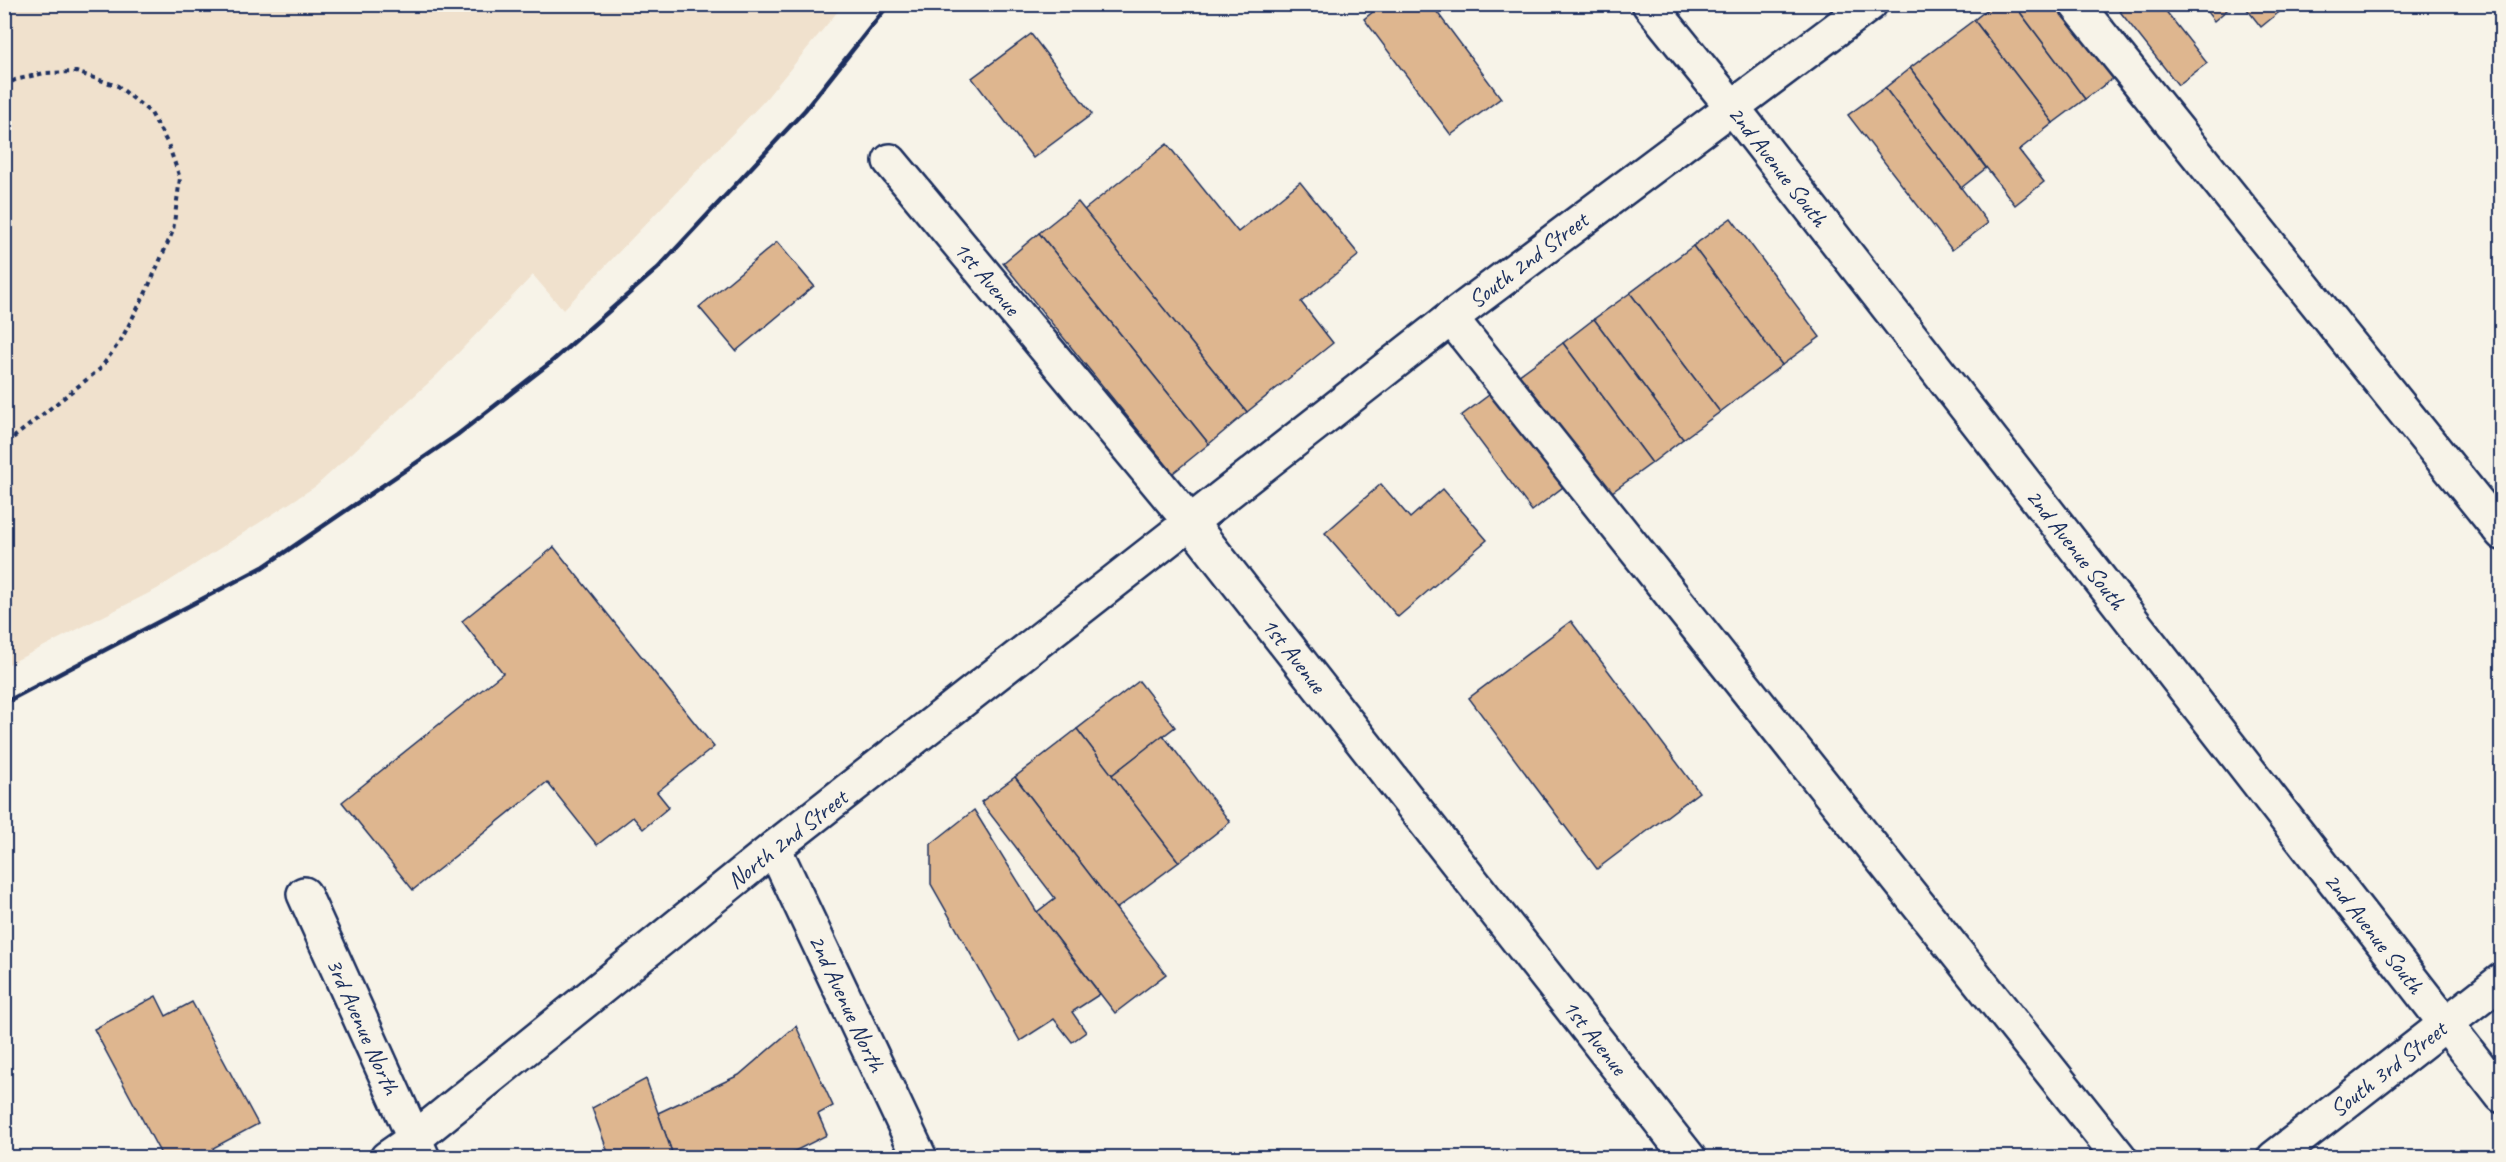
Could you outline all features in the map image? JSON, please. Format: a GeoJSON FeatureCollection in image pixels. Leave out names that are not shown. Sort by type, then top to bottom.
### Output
{"type":"FeatureCollection","features":[{"type":"Feature","properties":{"kind":"street","name":"2nd Avenue South"},"geometry":{"type":"LineString","coordinates":[[1649,4],[1733,108],[2502,1096]]}},
{"type":"Feature","properties":{"kind":"street","name":"South 2nd Street"},"geometry":{"type":"LineString","coordinates":[[1190,522],[1451,318],[1870,4]]}},
{"type":"Feature","properties":{"kind":"street"},"geometry":{"type":"LineString","coordinates":[[2076,4],[2502,533]]}},
{"type":"Feature","properties":{"kind":"street","name":"1st Avenue"},"geometry":{"type":"LineString","coordinates":[[890,161],[1190,522],[1689,1158]]}},
{"type":"Feature","properties":{"kind":"street"},"geometry":{"type":"LineString","coordinates":[[1451,318],[2120,1158]]}},
{"type":"Feature","properties":{"kind":"street","name":"North 2nd Street"},"geometry":{"type":"LineString","coordinates":[[387,1158],[419,1148],[774,848],[1190,522]]}},
{"type":"Feature","properties":{"kind":"street","name":"2nd Avenue North"},"geometry":{"type":"LineString","coordinates":[[774,848],[920,1158]]}},
{"type":"Feature","properties":{"kind":"street","name":"3rd Avenue North"},"geometry":{"type":"LineString","coordinates":[[303,894],[419,1148]]}},
{"type":"Feature","properties":{"kind":"street","name":"South 3rd Street"},"geometry":{"type":"LineString","coordinates":[[2274,1158],[2502,980]]}},
{"type":"Feature","properties":{"kind":"path"},"geometry":{"type":"LineString","coordinates":[[4,86],[15,80],[44,73],[76,72],[118,86],[151,113],[168,144],[180,178],[173,231],[146,292],[121,340],[100,369],[4,445]]}},
{"type":"Feature","properties":{"kind":"shaded area"},"geometry":{"type":"Polygon","coordinates":[[[5,4],[843,5],[764,101],[563,310],[533,275],[437,375],[316,486],[157,589],[5,666],[5,4]]]}},
{"type":"Feature","properties":{"kind":"building"},"geometry":{"type":"Polygon","coordinates":[[[1383,4],[1431,4],[1501,98],[1451,135],[1364,19],[1383,4]]]}},
{"type":"Feature","properties":{"kind":"building"},"geometry":{"type":"Polygon","coordinates":[[[1994,4],[2014,4],[2085,99],[2053,123],[1974,20],[1994,4]]]}},
{"type":"Feature","properties":{"kind":"building"},"geometry":{"type":"Polygon","coordinates":[[[2014,4],[2066,4],[2119,74],[2085,99],[2014,4]]]}},
{"type":"Feature","properties":{"kind":"building"},"geometry":{"type":"Polygon","coordinates":[[[2114,4],[2172,4],[2165,10],[2207,63],[2178,85],[2114,4]]]}},
{"type":"Feature","properties":{"kind":"building"},"geometry":{"type":"Polygon","coordinates":[[[2201,4],[2234,4],[2214,21],[2201,4]]]}},
{"type":"Feature","properties":{"kind":"building"},"geometry":{"type":"Polygon","coordinates":[[[2243,4],[2289,4],[2261,27],[2243,4]]]}},
{"type":"Feature","properties":{"kind":"building"},"geometry":{"type":"Polygon","coordinates":[[[1974,20],[2053,123],[2019,150],[2044,182],[2015,205],[1910,68],[1974,20]]]}},
{"type":"Feature","properties":{"kind":"building"},"geometry":{"type":"Polygon","coordinates":[[[1031,34],[1092,114],[1033,158],[972,78],[1031,34]]]}},
{"type":"Feature","properties":{"kind":"building"},"geometry":{"type":"Polygon","coordinates":[[[1910,68],[1986,168],[1961,188],[1885,88],[1910,68]]]}},
{"type":"Feature","properties":{"kind":"building"},"geometry":{"type":"Polygon","coordinates":[[[1885,88],[1988,223],[1952,250],[1848,115],[1885,88]]]}},
{"type":"Feature","properties":{"kind":"building"},"geometry":{"type":"Polygon","coordinates":[[[1167,144],[1238,232],[1300,182],[1359,255],[1301,302],[1333,343],[1247,412],[1084,210],[1167,144]]]}},
{"type":"Feature","properties":{"kind":"building"},"geometry":{"type":"Polygon","coordinates":[[[1078,202],[1247,412],[1209,444],[1039,233],[1078,202]]]}},
{"type":"Feature","properties":{"kind":"building"},"geometry":{"type":"Polygon","coordinates":[[[1731,218],[1820,337],[1782,365],[1693,246],[1731,218]]]}},
{"type":"Feature","properties":{"kind":"building"},"geometry":{"type":"Polygon","coordinates":[[[1039,233],[1209,444],[1173,473],[1003,263],[1039,233]]]}},
{"type":"Feature","properties":{"kind":"building"},"geometry":{"type":"Polygon","coordinates":[[[777,242],[814,286],[736,351],[699,307],[777,242]]]}},
{"type":"Feature","properties":{"kind":"building"},"geometry":{"type":"Polygon","coordinates":[[[1693,246],[1782,365],[1720,412],[1630,293],[1693,246]]]}},
{"type":"Feature","properties":{"kind":"building"},"geometry":{"type":"Polygon","coordinates":[[[1630,293],[1720,412],[1683,439],[1594,319],[1630,293]]]}},
{"type":"Feature","properties":{"kind":"building"},"geometry":{"type":"Polygon","coordinates":[[[1594,319],[1683,439],[1652,463],[1563,343],[1594,319]]]}},
{"type":"Feature","properties":{"kind":"building"},"geometry":{"type":"Polygon","coordinates":[[[1563,343],[1652,463],[1608,495],[1518,376],[1563,343]]]}},
{"type":"Feature","properties":{"kind":"building"},"geometry":{"type":"Polygon","coordinates":[[[1493,392],[1563,487],[1532,511],[1461,416],[1493,392]]]}},
{"type":"Feature","properties":{"kind":"building"},"geometry":{"type":"Polygon","coordinates":[[[1381,484],[1410,518],[1443,489],[1487,540],[1398,617],[1325,533],[1381,484]]]}},
{"type":"Feature","properties":{"kind":"building"},"geometry":{"type":"Polygon","coordinates":[[[554,547],[714,747],[657,792],[669,807],[643,829],[633,817],[597,845],[547,782],[413,890],[342,802],[503,673],[462,621],[554,547]]]}},
{"type":"Feature","properties":{"kind":"building"},"geometry":{"type":"Polygon","coordinates":[[[1571,621],[1699,792],[1597,869],[1469,698],[1571,621]]]}},
{"type":"Feature","properties":{"kind":"building"},"geometry":{"type":"Polygon","coordinates":[[[1139,681],[1175,727],[1112,775],[1077,729],[1139,681]]]}},
{"type":"Feature","properties":{"kind":"building"},"geometry":{"type":"Polygon","coordinates":[[[1077,729],[1179,862],[1116,909],[1015,777],[1077,729]]]}},
{"type":"Feature","properties":{"kind":"building"},"geometry":{"type":"Polygon","coordinates":[[[1163,735],[1230,822],[1179,862],[1112,775],[1163,735]]]}},
{"type":"Feature","properties":{"kind":"building"},"geometry":{"type":"Polygon","coordinates":[[[1015,777],[1166,974],[1115,1013],[1037,912],[1055,898],[981,802],[1015,777]]]}},
{"type":"Feature","properties":{"kind":"building"},"geometry":{"type":"Polygon","coordinates":[[[974,810],[1037,912],[1100,994],[1072,1012],[1086,1032],[1072,1042],[1054,1019],[1020,1041],[931,884],[931,844],[974,810]]]}},
{"type":"Feature","properties":{"kind":"building"},"geometry":{"type":"Polygon","coordinates":[[[156,996],[166,1016],[192,1002],[258,1124],[213,1148],[218,1158],[163,1158],[94,1029],[156,996]]]}},
{"type":"Feature","properties":{"kind":"building"},"geometry":{"type":"Polygon","coordinates":[[[796,1026],[833,1106],[818,1114],[827,1135],[781,1158],[674,1158],[658,1113],[739,1075],[796,1026]]]}},
{"type":"Feature","properties":{"kind":"building"},"geometry":{"type":"Polygon","coordinates":[[[646,1079],[674,1158],[610,1158],[592,1108],[646,1079]]]}},
{"type":"Feature","properties":{"kind":"railway"},"geometry":{"type":"LineString","coordinates":[[4,703],[263,567],[457,435],[550,363],[658,268],[805,110],[889,4]]}}]}
